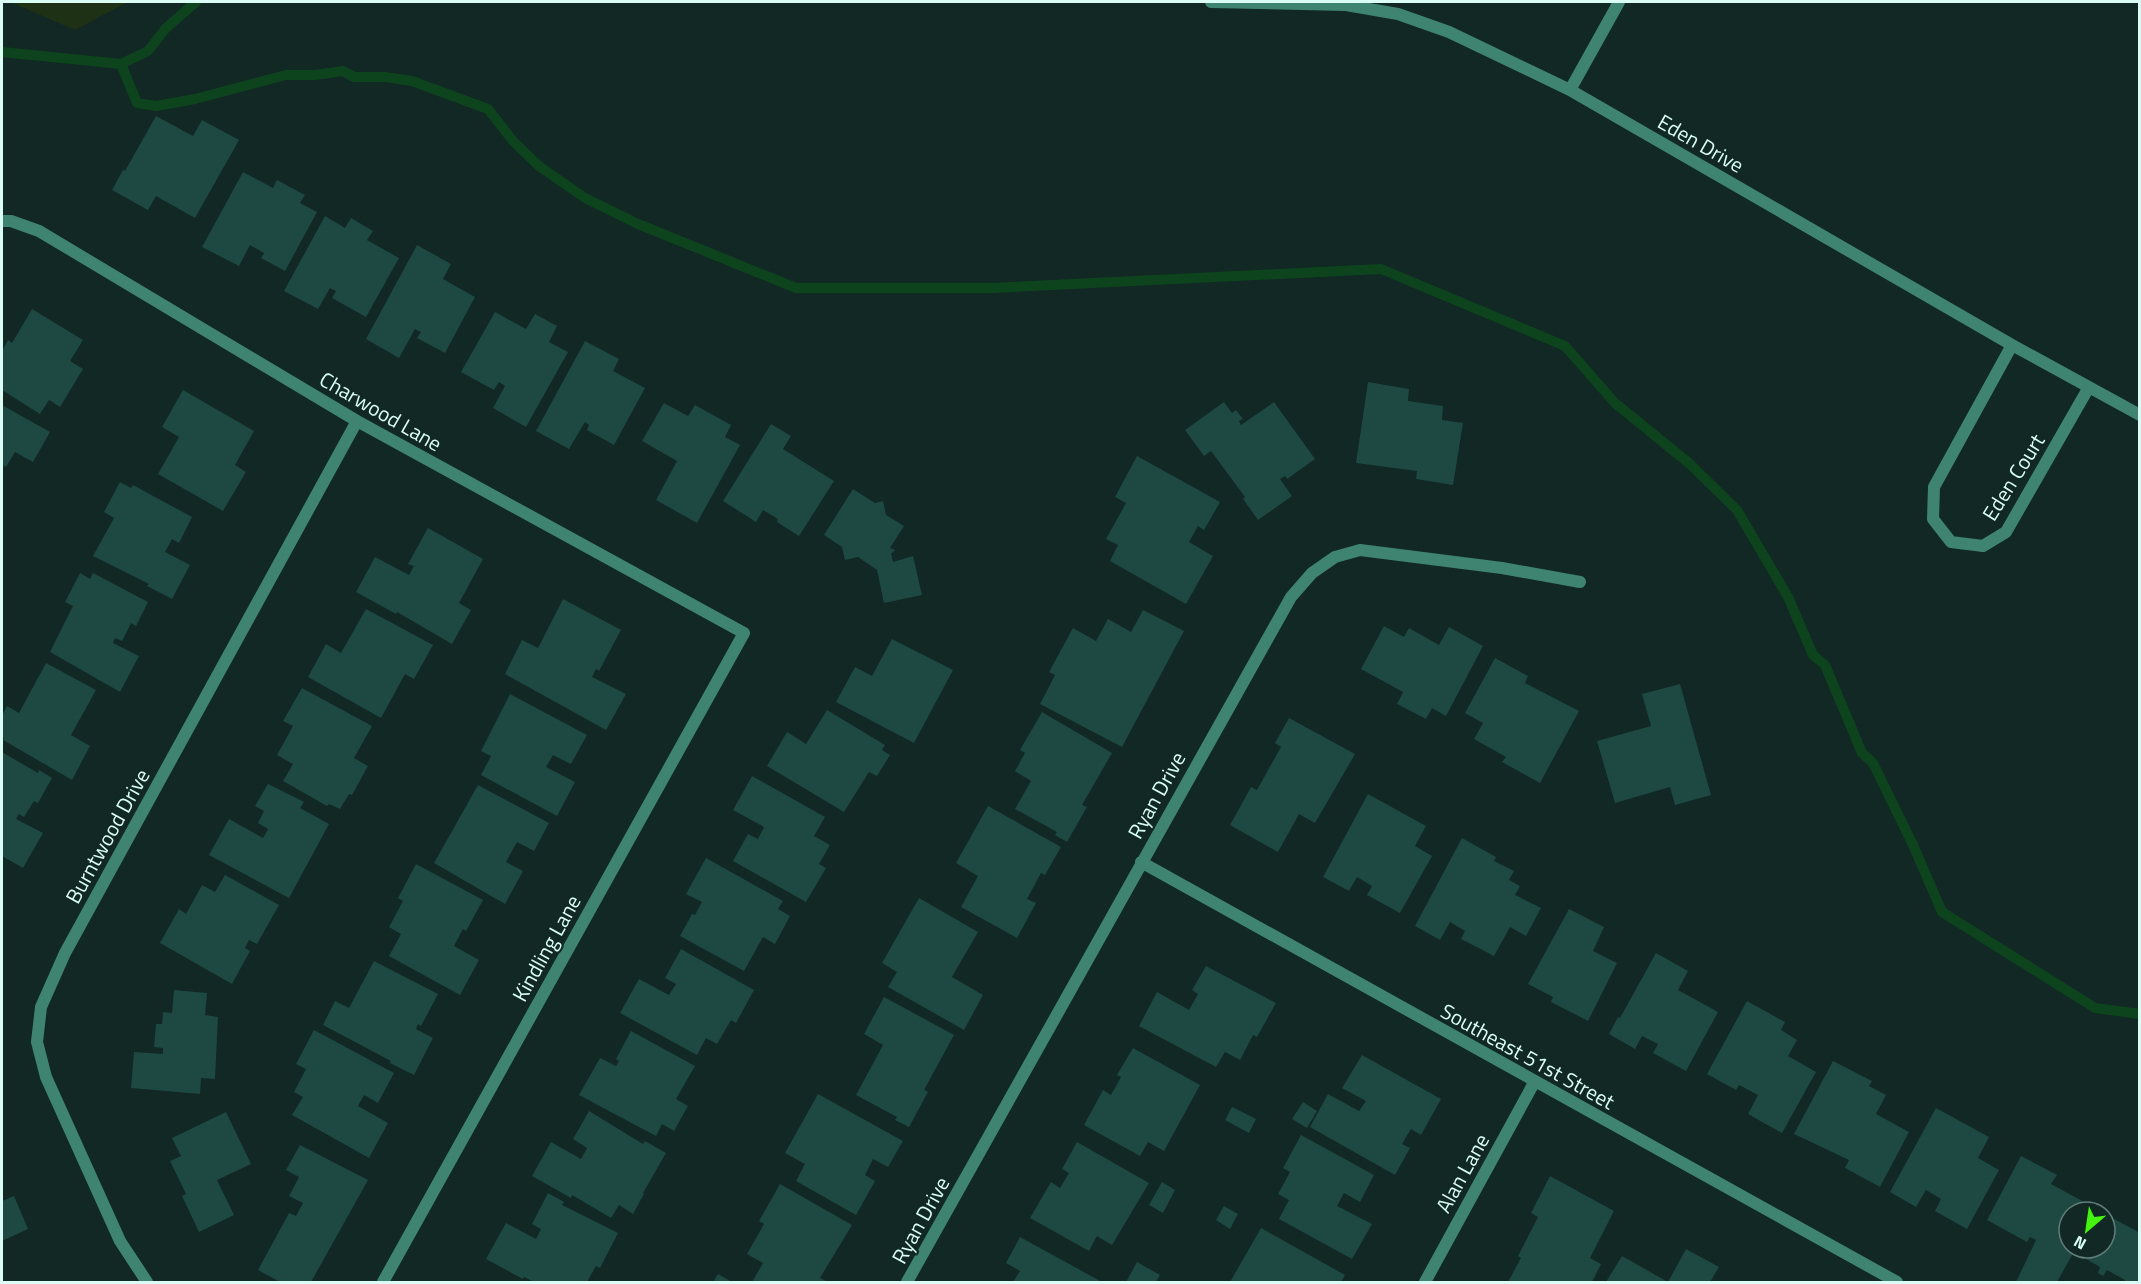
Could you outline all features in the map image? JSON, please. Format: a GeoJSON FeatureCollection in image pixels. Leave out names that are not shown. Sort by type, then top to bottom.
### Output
{"type":"FeatureCollection","features":[{"type":"Feature","properties":{"kind":"street","name":"Eden Drive"},"geometry":{"type":"LineString","coordinates":[[1211,2],[1346,5],[1398,14],[1449,32],[1570,90],[2012,345],[2139,415]]}},
{"type":"Feature","properties":{"kind":"street"},"geometry":{"type":"LineString","coordinates":[[1570,90],[1619,2]]}},
{"type":"Feature","properties":{"kind":"street","name":"Charwood Lane"},"geometry":{"type":"LineString","coordinates":[[2,221],[11,221],[39,231],[357,421],[744,633]]}},
{"type":"Feature","properties":{"kind":"street","name":"Eden Court"},"geometry":{"type":"LineString","coordinates":[[2012,345],[1934,488],[1933,519],[1952,542],[1983,546],[2006,532],[2089,387]]}},
{"type":"Feature","properties":{"kind":"street","name":"Burntwood Drive"},"geometry":{"type":"LineString","coordinates":[[147,1282],[120,1241],[46,1077],[37,1042],[41,1007],[65,953],[357,421]]}},
{"type":"Feature","properties":{"kind":"street","name":"Ryan Drive"},"geometry":{"type":"LineString","coordinates":[[907,1282],[1291,597],[1312,573],[1335,557],[1360,550],[1502,568],[1580,582]]}},
{"type":"Feature","properties":{"kind":"street","name":"Kindling Lane"},"geometry":{"type":"LineString","coordinates":[[382,1282],[744,633]]}},
{"type":"Feature","properties":{"kind":"street","name":"Southeast 51st Street"},"geometry":{"type":"LineString","coordinates":[[1141,862],[1897,1282]]}},
{"type":"Feature","properties":{"kind":"street","name":"Alan Lane"},"geometry":{"type":"LineString","coordinates":[[1425,1282],[1534,1081]]}},
{"type":"Feature","properties":{"kind":"green space"},"geometry":{"type":"Polygon","coordinates":[[[10,2],[128,2],[75,30],[10,2]]]}},
{"type":"Feature","properties":{"kind":"building"},"geometry":{"type":"Polygon","coordinates":[[[156,116],[193,136],[202,120],[239,140],[195,218],[156,196],[148,210],[112,190],[156,116]]]}},
{"type":"Feature","properties":{"kind":"building"},"geometry":{"type":"Polygon","coordinates":[[[243,172],[273,188],[277,180],[305,195],[300,203],[317,212],[285,271],[261,258],[264,253],[250,245],[239,266],[202,247],[243,172]]]}},
{"type":"Feature","properties":{"kind":"building"},"geometry":{"type":"Polygon","coordinates":[[[325,216],[345,228],[351,218],[373,231],[367,240],[399,258],[366,317],[332,298],[336,291],[330,288],[318,309],[284,291],[325,216]]]}},
{"type":"Feature","properties":{"kind":"building"},"geometry":{"type":"Polygon","coordinates":[[[417,245],[451,264],[443,279],[475,297],[445,353],[417,338],[421,332],[415,329],[399,358],[366,339],[417,245]]]}},
{"type":"Feature","properties":{"kind":"building"},"geometry":{"type":"Polygon","coordinates":[[[32,309],[83,340],[70,361],[83,369],[60,407],[49,400],[40,414],[2,390],[2,348],[8,340],[12,343],[32,309]]]}},
{"type":"Feature","properties":{"kind":"building"},"geometry":{"type":"Polygon","coordinates":[[[495,312],[526,329],[535,314],[557,326],[549,342],[568,352],[526,427],[493,408],[505,386],[499,382],[494,390],[461,372],[495,312]]]}},
{"type":"Feature","properties":{"kind":"building"},"geometry":{"type":"Polygon","coordinates":[[[585,341],[619,359],[613,371],[645,388],[614,445],[587,430],[589,425],[585,422],[569,449],[536,431],[585,341]]]}},
{"type":"Feature","properties":{"kind":"building"},"geometry":{"type":"Polygon","coordinates":[[[1368,382],[1409,389],[1408,401],[1443,406],[1442,420],[1463,423],[1453,485],[1416,479],[1417,471],[1356,463],[1368,382]]]}},
{"type":"Feature","properties":{"kind":"building"},"geometry":{"type":"Polygon","coordinates":[[[183,390],[254,431],[235,465],[246,472],[223,511],[158,474],[179,437],[162,427],[183,390]]]}},
{"type":"Feature","properties":{"kind":"building"},"geometry":{"type":"Polygon","coordinates":[[[1224,402],[1232,413],[1236,410],[1243,419],[1239,421],[1241,425],[1274,402],[1315,459],[1287,479],[1285,476],[1280,479],[1292,496],[1258,520],[1243,499],[1245,497],[1211,451],[1204,456],[1185,430],[1224,402]]]}},
{"type":"Feature","properties":{"kind":"building"},"geometry":{"type":"Polygon","coordinates":[[[664,403],[688,416],[695,405],[731,425],[725,437],[740,445],[697,523],[656,500],[677,461],[642,441],[664,403]]]}},
{"type":"Feature","properties":{"kind":"building"},"geometry":{"type":"Polygon","coordinates":[[[2,405],[50,432],[33,462],[15,452],[6,467],[2,465],[2,405]]]}},
{"type":"Feature","properties":{"kind":"building"},"geometry":{"type":"Polygon","coordinates":[[[771,424],[791,436],[783,449],[834,481],[799,536],[763,510],[756,522],[723,501],[771,424]]]}},
{"type":"Feature","properties":{"kind":"building"},"geometry":{"type":"Polygon","coordinates":[[[1137,456],[1220,502],[1204,530],[1198,526],[1189,542],[1213,556],[1186,604],[1110,561],[1118,545],[1106,539],[1126,503],[1115,497],[1137,456]]]}},
{"type":"Feature","properties":{"kind":"building"},"geometry":{"type":"Polygon","coordinates":[[[120,482],[131,488],[133,485],[192,517],[179,543],[172,539],[165,552],[190,565],[172,599],[147,586],[149,584],[93,556],[114,518],[104,512],[120,482]]]}},
{"type":"Feature","properties":{"kind":"building"},"geometry":{"type":"Polygon","coordinates":[[[853,489],[875,503],[883,501],[886,515],[904,526],[890,548],[895,550],[891,554],[893,562],[913,556],[922,595],[884,603],[877,570],[858,557],[845,560],[842,547],[824,535],[853,489]]]}},
{"type":"Feature","properties":{"kind":"building"},"geometry":{"type":"Polygon","coordinates":[[[428,528],[483,559],[459,603],[471,610],[452,644],[397,612],[396,614],[356,592],[375,557],[409,575],[414,566],[408,564],[428,528]]]}},
{"type":"Feature","properties":{"kind":"building"},"geometry":{"type":"Polygon","coordinates":[[[80,573],[90,579],[93,573],[148,602],[136,626],[131,623],[122,641],[115,638],[113,643],[139,656],[120,692],[50,652],[73,606],[65,602],[80,573]]]}},
{"type":"Feature","properties":{"kind":"building"},"geometry":{"type":"Polygon","coordinates":[[[563,599],[621,630],[599,671],[596,669],[592,677],[626,694],[606,730],[505,674],[522,640],[538,648],[563,599]]]}},
{"type":"Feature","properties":{"kind":"building"},"geometry":{"type":"Polygon","coordinates":[[[366,609],[433,645],[414,679],[405,674],[381,718],[308,677],[326,644],[341,653],[366,609]]]}},
{"type":"Feature","properties":{"kind":"building"},"geometry":{"type":"Polygon","coordinates":[[[1143,610],[1184,631],[1122,747],[1040,704],[1055,675],[1049,672],[1073,628],[1096,641],[1108,619],[1131,632],[1143,610]]]}},
{"type":"Feature","properties":{"kind":"building"},"geometry":{"type":"Polygon","coordinates":[[[1384,626],[1404,637],[1409,628],[1439,645],[1449,627],[1483,646],[1446,716],[1432,708],[1426,719],[1397,704],[1403,692],[1361,669],[1384,626]]]}},
{"type":"Feature","properties":{"kind":"building"},"geometry":{"type":"Polygon","coordinates":[[[892,639],[953,670],[914,743],[836,702],[855,667],[872,676],[892,639]]]}},
{"type":"Feature","properties":{"kind":"building"},"geometry":{"type":"Polygon","coordinates":[[[1495,658],[1528,676],[1525,683],[1579,711],[1540,783],[1502,762],[1506,757],[1474,739],[1483,723],[1465,713],[1495,658]]]}},
{"type":"Feature","properties":{"kind":"building"},"geometry":{"type":"Polygon","coordinates":[[[46,663],[96,690],[71,735],[90,746],[72,780],[3,740],[2,737],[2,715],[7,706],[19,713],[46,663]]]}},
{"type":"Feature","properties":{"kind":"building"},"geometry":{"type":"Polygon","coordinates":[[[1680,684],[1711,795],[1675,805],[1670,787],[1615,803],[1597,741],[1651,726],[1642,694],[1680,684]]]}},
{"type":"Feature","properties":{"kind":"building"},"geometry":{"type":"Polygon","coordinates":[[[302,688],[372,726],[354,758],[368,766],[352,795],[349,794],[340,809],[329,804],[327,806],[283,781],[293,764],[277,755],[293,726],[283,721],[302,688]]]}},
{"type":"Feature","properties":{"kind":"building"},"geometry":{"type":"Polygon","coordinates":[[[510,694],[587,735],[571,764],[553,755],[546,767],[575,782],[557,816],[481,775],[491,756],[481,751],[510,694]]]}},
{"type":"Feature","properties":{"kind":"building"},"geometry":{"type":"Polygon","coordinates":[[[827,710],[885,745],[882,750],[890,755],[877,776],[869,772],[844,812],[767,766],[787,732],[806,744],[827,710]]]}},
{"type":"Feature","properties":{"kind":"building"},"geometry":{"type":"Polygon","coordinates":[[[1042,712],[1112,753],[1082,805],[1087,807],[1067,842],[1055,835],[1057,832],[1015,809],[1031,781],[1015,771],[1025,753],[1020,750],[1042,712]]]}},
{"type":"Feature","properties":{"kind":"building"},"geometry":{"type":"Polygon","coordinates":[[[1289,718],[1355,754],[1315,823],[1299,814],[1278,852],[1230,825],[1251,787],[1257,790],[1281,747],[1275,743],[1289,718]]]}},
{"type":"Feature","properties":{"kind":"building"},"geometry":{"type":"Polygon","coordinates":[[[2,752],[38,773],[39,770],[52,778],[38,803],[34,801],[24,817],[19,814],[16,819],[43,833],[23,868],[2,856],[2,752]]]}},
{"type":"Feature","properties":{"kind":"building"},"geometry":{"type":"Polygon","coordinates":[[[752,776],[825,817],[814,836],[830,845],[819,864],[826,868],[806,902],[733,861],[748,834],[758,839],[764,827],[733,810],[752,776]]]}},
{"type":"Feature","properties":{"kind":"building"},"geometry":{"type":"Polygon","coordinates":[[[268,784],[304,802],[300,808],[329,824],[289,898],[209,855],[229,819],[263,838],[268,829],[258,823],[264,811],[255,806],[268,784]]]}},
{"type":"Feature","properties":{"kind":"building"},"geometry":{"type":"Polygon","coordinates":[[[478,785],[549,823],[534,851],[517,842],[506,862],[523,871],[505,904],[434,863],[478,785]]]}},
{"type":"Feature","properties":{"kind":"building"},"geometry":{"type":"Polygon","coordinates":[[[1368,794],[1426,826],[1415,846],[1432,856],[1400,913],[1367,895],[1372,886],[1357,877],[1349,891],[1323,877],[1368,794]]]}},
{"type":"Feature","properties":{"kind":"building"},"geometry":{"type":"Polygon","coordinates":[[[988,806],[1061,847],[1045,875],[1041,873],[1027,899],[1036,903],[1017,938],[961,907],[978,876],[956,863],[988,806]]]}},
{"type":"Feature","properties":{"kind":"building"},"geometry":{"type":"Polygon","coordinates":[[[1462,838],[1496,857],[1494,861],[1514,871],[1509,880],[1520,886],[1515,895],[1541,908],[1526,936],[1510,927],[1494,956],[1461,939],[1465,931],[1450,922],[1440,940],[1415,926],[1462,838]]]}},
{"type":"Feature","properties":{"kind":"building"},"geometry":{"type":"Polygon","coordinates":[[[706,858],[783,901],[778,909],[790,916],[775,944],[763,937],[744,971],[680,936],[692,914],[695,915],[702,902],[686,894],[706,858]]]}},
{"type":"Feature","properties":{"kind":"building"},"geometry":{"type":"Polygon","coordinates":[[[416,864],[483,900],[466,931],[463,929],[454,946],[479,960],[460,995],[389,956],[401,934],[389,927],[403,901],[398,898],[416,864]]]}},
{"type":"Feature","properties":{"kind":"building"},"geometry":{"type":"Polygon","coordinates":[[[225,875],[279,905],[257,944],[249,940],[245,948],[250,951],[232,984],[160,943],[179,909],[186,914],[202,885],[215,892],[225,875]]]}},
{"type":"Feature","properties":{"kind":"building"},"geometry":{"type":"Polygon","coordinates":[[[919,898],[978,932],[952,977],[983,995],[964,1030],[888,987],[897,972],[882,963],[919,898]]]}},
{"type":"Feature","properties":{"kind":"building"},"geometry":{"type":"Polygon","coordinates":[[[1569,909],[1604,927],[1593,951],[1617,963],[1588,1021],[1551,1002],[1553,997],[1528,984],[1569,909]]]}},
{"type":"Feature","properties":{"kind":"building"},"geometry":{"type":"Polygon","coordinates":[[[681,949],[754,990],[736,1023],[731,1020],[717,1044],[706,1038],[697,1055],[620,1013],[639,979],[669,995],[676,984],[665,978],[681,949]]]}},
{"type":"Feature","properties":{"kind":"building"},"geometry":{"type":"Polygon","coordinates":[[[1656,953],[1688,971],[1678,990],[1718,1012],[1686,1071],[1653,1053],[1658,1044],[1642,1036],[1635,1049],[1609,1034],[1656,953]]]}},
{"type":"Feature","properties":{"kind":"building"},"geometry":{"type":"Polygon","coordinates":[[[374,961],[438,994],[421,1026],[418,1024],[416,1029],[433,1038],[414,1075],[323,1025],[335,1001],[349,1008],[374,961]]]}},
{"type":"Feature","properties":{"kind":"building"},"geometry":{"type":"Polygon","coordinates":[[[1206,966],[1276,1003],[1257,1037],[1253,1035],[1240,1060],[1225,1052],[1216,1067],[1139,1026],[1157,992],[1189,1010],[1198,994],[1192,990],[1206,966]]]}},
{"type":"Feature","properties":{"kind":"building"},"geometry":{"type":"Polygon","coordinates":[[[174,990],[207,993],[205,1015],[218,1017],[215,1079],[201,1078],[200,1094],[131,1088],[134,1052],[163,1054],[163,1048],[154,1047],[156,1024],[162,1024],[163,1012],[172,1013],[174,990]]]}},
{"type":"Feature","properties":{"kind":"building"},"geometry":{"type":"Polygon","coordinates":[[[884,997],[954,1035],[924,1090],[928,1092],[909,1127],[895,1120],[897,1117],[856,1095],[883,1045],[864,1034],[884,997]]]}},
{"type":"Feature","properties":{"kind":"building"},"geometry":{"type":"Polygon","coordinates":[[[1747,1001],[1785,1022],[1781,1030],[1797,1040],[1788,1056],[1816,1072],[1782,1133],[1748,1114],[1758,1095],[1739,1085],[1736,1090],[1707,1074],[1747,1001]]]}},
{"type":"Feature","properties":{"kind":"building"},"geometry":{"type":"Polygon","coordinates":[[[314,1030],[394,1073],[378,1103],[364,1095],[358,1106],[388,1123],[369,1158],[292,1115],[303,1097],[294,1092],[306,1069],[296,1064],[314,1030]]]}},
{"type":"Feature","properties":{"kind":"building"},"geometry":{"type":"Polygon","coordinates":[[[631,1031],[695,1066],[676,1099],[688,1106],[674,1131],[662,1124],[656,1136],[579,1095],[600,1058],[616,1066],[619,1061],[616,1059],[631,1031]]]}},
{"type":"Feature","properties":{"kind":"building"},"geometry":{"type":"Polygon","coordinates":[[[1133,1048],[1200,1085],[1164,1151],[1148,1142],[1140,1156],[1084,1125],[1103,1090],[1111,1095],[1121,1077],[1117,1075],[1133,1048]]]}},
{"type":"Feature","properties":{"kind":"building"},"geometry":{"type":"Polygon","coordinates":[[[1362,1055],[1441,1099],[1421,1135],[1411,1129],[1402,1144],[1410,1148],[1395,1175],[1310,1127],[1328,1094],[1359,1111],[1366,1101],[1342,1088],[1362,1055]]]}},
{"type":"Feature","properties":{"kind":"building"},"geometry":{"type":"Polygon","coordinates":[[[1833,1061],[1872,1081],[1869,1086],[1886,1095],[1876,1114],[1909,1132],[1880,1187],[1845,1168],[1849,1160],[1794,1134],[1833,1061]]]}},
{"type":"Feature","properties":{"kind":"building"},"geometry":{"type":"Polygon","coordinates":[[[818,1094],[903,1141],[888,1167],[873,1159],[865,1175],[875,1181],[856,1215],[796,1181],[805,1164],[785,1153],[818,1094]]]}},
{"type":"Feature","properties":{"kind":"building"},"geometry":{"type":"Polygon","coordinates":[[[1303,1102],[1317,1111],[1307,1128],[1292,1119],[1303,1102]]]}},
{"type":"Feature","properties":{"kind":"building"},"geometry":{"type":"Polygon","coordinates":[[[1232,1107],[1256,1119],[1249,1133],[1225,1120],[1232,1107]]]}},
{"type":"Feature","properties":{"kind":"building"},"geometry":{"type":"Polygon","coordinates":[[[1936,1108],[1989,1137],[1978,1158],[1999,1170],[1967,1229],[1935,1211],[1941,1199],[1926,1190],[1916,1207],[1890,1192],[1936,1108]]]}},
{"type":"Feature","properties":{"kind":"building"},"geometry":{"type":"Polygon","coordinates":[[[589,1111],[643,1144],[645,1141],[666,1153],[633,1214],[619,1205],[611,1218],[572,1195],[571,1198],[532,1176],[551,1142],[581,1159],[587,1148],[573,1139],[589,1111]]]}},
{"type":"Feature","properties":{"kind":"building"},"geometry":{"type":"Polygon","coordinates":[[[226,1112],[251,1164],[217,1180],[234,1215],[199,1232],[182,1196],[186,1194],[170,1161],[181,1156],[172,1138],[226,1112]]]}},
{"type":"Feature","properties":{"kind":"building"},"geometry":{"type":"Polygon","coordinates":[[[1301,1135],[1374,1175],[1360,1202],[1344,1193],[1337,1206],[1372,1224],[1352,1259],[1279,1219],[1289,1200],[1278,1194],[1290,1172],[1283,1168],[1301,1135]]]}},
{"type":"Feature","properties":{"kind":"building"},"geometry":{"type":"Polygon","coordinates":[[[1077,1142],[1149,1183],[1112,1245],[1097,1236],[1089,1251],[1030,1218],[1051,1182],[1060,1188],[1069,1173],[1062,1169],[1077,1142]]]}},
{"type":"Feature","properties":{"kind":"building"},"geometry":{"type":"Polygon","coordinates":[[[300,1145],[368,1180],[311,1282],[280,1282],[258,1270],[289,1213],[296,1216],[303,1203],[289,1196],[299,1177],[286,1170],[300,1145]]]}},
{"type":"Feature","properties":{"kind":"building"},"geometry":{"type":"Polygon","coordinates":[[[2021,1156],[2057,1175],[2051,1184],[2080,1200],[2057,1200],[2057,1260],[2069,1260],[2057,1282],[2016,1282],[2036,1240],[2030,1237],[2027,1242],[1987,1220],[2021,1156]]]}},
{"type":"Feature","properties":{"kind":"building"},"geometry":{"type":"Polygon","coordinates":[[[1550,1176],[1614,1211],[1590,1258],[1601,1264],[1592,1282],[1508,1282],[1521,1258],[1518,1256],[1538,1217],[1531,1213],[1550,1176]]]}},
{"type":"Feature","properties":{"kind":"building"},"geometry":{"type":"Polygon","coordinates":[[[1162,1182],[1175,1190],[1163,1213],[1149,1205],[1162,1182]]]}},
{"type":"Feature","properties":{"kind":"building"},"geometry":{"type":"Polygon","coordinates":[[[780,1184],[852,1225],[820,1278],[828,1282],[752,1282],[763,1263],[747,1254],[764,1224],[759,1221],[780,1184]]]}},
{"type":"Feature","properties":{"kind":"building"},"geometry":{"type":"Polygon","coordinates":[[[548,1193],[564,1202],[562,1205],[618,1233],[600,1268],[596,1266],[587,1282],[534,1282],[524,1277],[523,1279],[486,1259],[506,1223],[536,1239],[541,1229],[532,1224],[548,1193]]]}},
{"type":"Feature","properties":{"kind":"building"},"geometry":{"type":"Polygon","coordinates":[[[14,1196],[28,1229],[2,1241],[2,1201],[14,1196]]]}},
{"type":"Feature","properties":{"kind":"building"},"geometry":{"type":"Polygon","coordinates":[[[1224,1206],[1238,1214],[1230,1229],[1216,1220],[1224,1206]]]}},
{"type":"Feature","properties":{"kind":"building"},"geometry":{"type":"Polygon","coordinates":[[[2117,1220],[2140,1233],[2140,1282],[2124,1282],[2125,1280],[2107,1270],[2103,1276],[2098,1273],[2100,1267],[2088,1260],[2117,1260],[2117,1220]]]}},
{"type":"Feature","properties":{"kind":"building"},"geometry":{"type":"Polygon","coordinates":[[[1261,1228],[1345,1275],[1341,1282],[1230,1282],[1261,1228]]]}},
{"type":"Feature","properties":{"kind":"building"},"geometry":{"type":"Polygon","coordinates":[[[1020,1237],[1102,1282],[1013,1282],[1020,1271],[1006,1263],[1020,1237]]]}},
{"type":"Feature","properties":{"kind":"building"},"geometry":{"type":"Polygon","coordinates":[[[1686,1249],[1719,1267],[1710,1282],[1668,1282],[1686,1249]]]}},
{"type":"Feature","properties":{"kind":"building"},"geometry":{"type":"Polygon","coordinates":[[[1622,1256],[1668,1282],[1606,1282],[1622,1256]]]}},
{"type":"Feature","properties":{"kind":"building"},"geometry":{"type":"Polygon","coordinates":[[[1137,1262],[1160,1275],[1156,1282],[1126,1282],[1137,1262]]]}},
{"type":"Feature","properties":{"kind":"building"},"geometry":{"type":"Polygon","coordinates":[[[718,1274],[732,1282],[713,1282],[718,1274]]]}},
{"type":"Feature","properties":{"kind":"waterway"},"geometry":{"type":"LineString","coordinates":[[2,52],[121,64],[148,51],[166,28],[196,2]]}},
{"type":"Feature","properties":{"kind":"waterway"},"geometry":{"type":"LineString","coordinates":[[121,64],[137,103],[156,106],[195,99],[286,75],[315,75],[343,71],[354,77],[385,77],[412,81],[488,109],[513,141],[539,166],[585,198],[638,224],[796,288],[992,288],[1381,269],[1565,346],[1615,403],[1690,464],[1737,510],[1788,597],[1813,655],[1825,665],[1862,753],[1873,763],[1913,845],[1942,912],[2095,1008],[2140,1014]]}}]}
